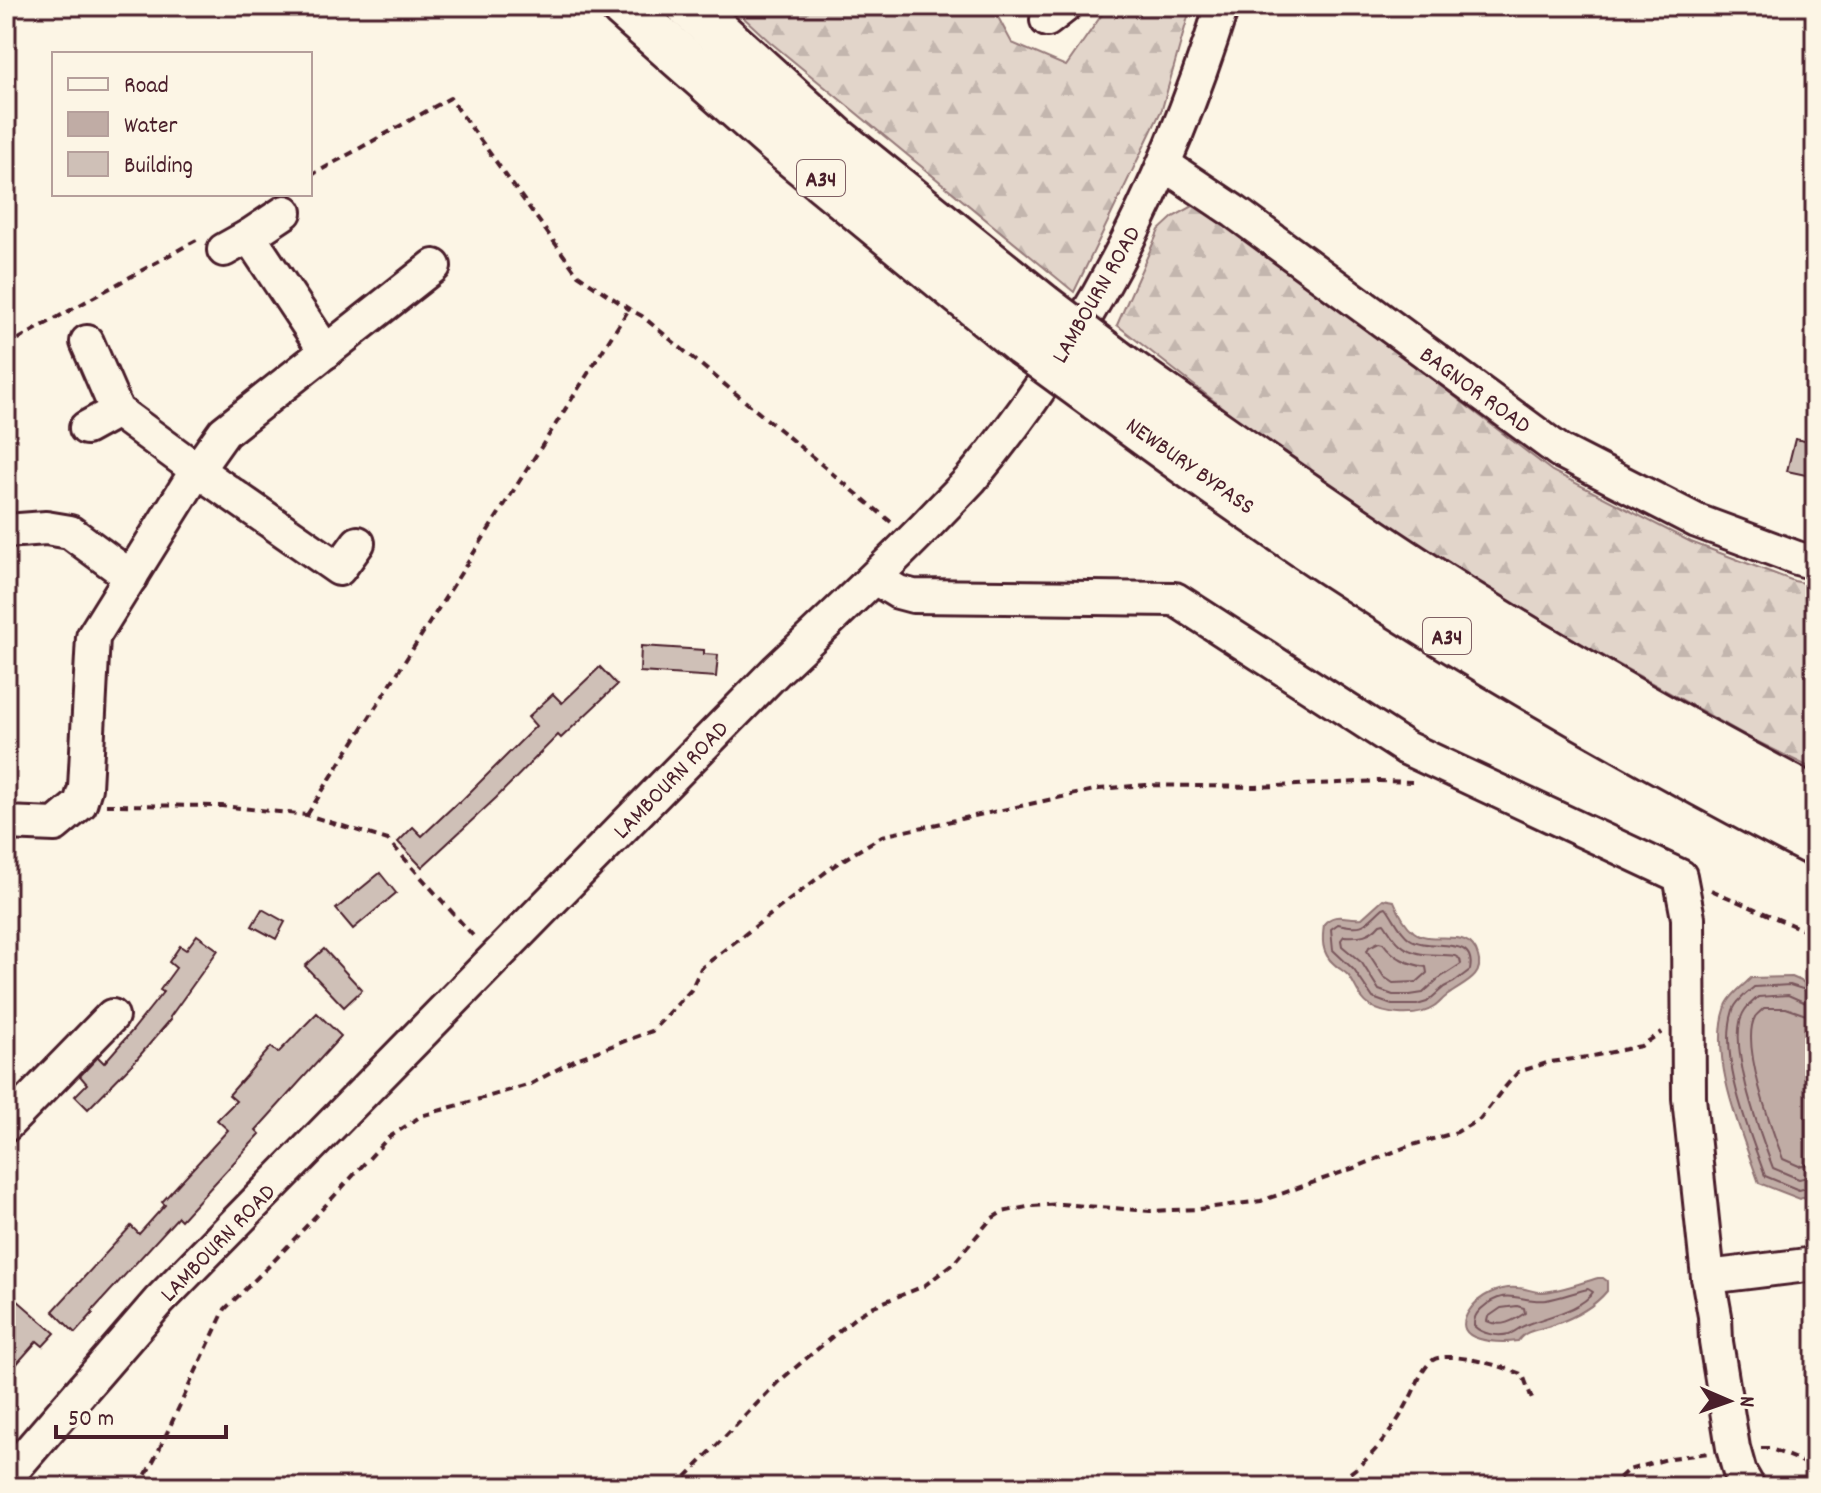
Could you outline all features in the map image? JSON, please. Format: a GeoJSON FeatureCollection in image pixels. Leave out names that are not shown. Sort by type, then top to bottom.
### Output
{"type":"FeatureCollection","features":[{"type":"Feature","properties":{"kind":"highway","name":"NEWBURY BYPASS"},"geometry":{"type":"LineString","coordinates":[[623,6],[776,141],[1108,382],[1255,511],[1389,600],[1562,706],[1701,785],[1815,844]]}},
{"type":"Feature","properties":{"kind":"highway","name":"NEWBURY BYPASS"},"geometry":{"type":"LineString","coordinates":[[689,6],[838,141],[1032,325]]}},
{"type":"Feature","properties":{"kind":"highway","name":"NEWBURY BYPASS"},"geometry":{"type":"LineString","coordinates":[[1108,382],[1361,533],[1504,625],[1815,800]]}},
{"type":"Feature","properties":{"kind":"street","name":"LAMBOURN ROAD"},"geometry":{"type":"LineString","coordinates":[[6,1478],[159,1301],[777,670],[875,578],[969,481],[1023,413],[1110,276],[1165,165],[1203,68],[1222,6]]}},
{"type":"Feature","properties":{"kind":"street","name":"BAGNOR ROAD"},"geometry":{"type":"LineString","coordinates":[[1165,165],[1235,212],[1560,451],[1697,521],[1815,563]]}},
{"type":"Feature","properties":{"kind":"street"},"geometry":{"type":"LineString","coordinates":[[285,212],[228,239],[326,352]]}},
{"type":"Feature","properties":{"kind":"street"},"geometry":{"type":"LineString","coordinates":[[6,823],[55,825],[80,804],[85,788],[93,637],[224,432],[434,266]]}},
{"type":"Feature","properties":{"kind":"street"},"geometry":{"type":"LineString","coordinates":[[87,342],[117,411],[197,470],[333,580],[358,543]]}},
{"type":"Feature","properties":{"kind":"street"},"geometry":{"type":"LineString","coordinates":[[86,428],[117,411]]}},
{"type":"Feature","properties":{"kind":"street"},"geometry":{"type":"LineString","coordinates":[[6,531],[46,528],[70,532],[131,577]]}},
{"type":"Feature","properties":{"kind":"street"},"geometry":{"type":"LineString","coordinates":[[875,578],[898,592],[913,596],[1175,599],[1406,748],[1680,876],[1688,918],[1689,1098],[1708,1277],[1733,1448],[1740,1473],[1748,1487]]}},
{"type":"Feature","properties":{"kind":"street"},"geometry":{"type":"LineString","coordinates":[[6,1125],[112,1016]]}},
{"type":"Feature","properties":{"kind":"street"},"geometry":{"type":"LineString","coordinates":[[1708,1277],[1815,1264]]}},
{"type":"Feature","properties":{"kind":"path"},"geometry":{"type":"LineString","coordinates":[[312,175],[450,98],[578,275],[642,316],[912,539]]}},
{"type":"Feature","properties":{"kind":"path"},"geometry":{"type":"LineString","coordinates":[[6,346],[228,239]]}},
{"type":"Feature","properties":{"kind":"path"},"geometry":{"type":"LineString","coordinates":[[307,815],[629,309]]}},
{"type":"Feature","properties":{"kind":"path"},"geometry":{"type":"LineString","coordinates":[[139,1487],[225,1309],[388,1138],[421,1116],[531,1084],[576,1059],[652,1031],[691,990],[701,968],[835,865],[882,836],[1099,789],[1146,785],[1256,787],[1379,781],[1416,783]]}},
{"type":"Feature","properties":{"kind":"path"},"geometry":{"type":"LineString","coordinates":[[80,804],[222,806],[307,815],[388,840],[494,959]]}},
{"type":"Feature","properties":{"kind":"path"},"geometry":{"type":"LineString","coordinates":[[1680,876],[1815,935]]}},
{"type":"Feature","properties":{"kind":"path"},"geometry":{"type":"LineString","coordinates":[[676,1487],[777,1383],[857,1316],[924,1286],[954,1263],[991,1219],[1002,1212],[1061,1204],[1150,1211],[1199,1209],[1261,1201],[1406,1147],[1457,1132],[1480,1119],[1518,1072],[1550,1062],[1641,1046],[1673,1025]]}},
{"type":"Feature","properties":{"kind":"path"},"geometry":{"type":"LineString","coordinates":[[1326,1487],[1357,1467],[1377,1447],[1402,1413],[1425,1368],[1435,1358],[1447,1356],[1509,1368],[1523,1375],[1532,1399]]}},
{"type":"Feature","properties":{"kind":"green space"},"geometry":{"type":"Polygon","coordinates":[[[731,6],[992,6],[1012,43],[1066,66],[1108,6],[1191,6],[1162,109],[1074,292],[770,42],[731,6]]]}},
{"type":"Feature","properties":{"kind":"green space"},"geometry":{"type":"Polygon","coordinates":[[[1193,206],[1209,208],[1552,471],[1691,542],[1794,581],[1815,585],[1815,770],[1754,740],[1536,618],[1411,539],[1291,461],[1117,325],[1159,230],[1173,217],[1193,206]]]}},
{"type":"Feature","properties":{"kind":"water"},"geometry":{"type":"Polygon","coordinates":[[[1383,899],[1394,901],[1414,932],[1422,936],[1467,941],[1478,956],[1475,975],[1427,1011],[1402,1014],[1384,1012],[1369,1005],[1325,950],[1323,930],[1328,920],[1337,917],[1362,918],[1383,899]]]}},
{"type":"Feature","properties":{"kind":"water"},"geometry":{"type":"Polygon","coordinates":[[[1792,977],[1815,987],[1815,1192],[1800,1199],[1759,1183],[1729,1095],[1721,1048],[1726,1006],[1737,991],[1751,978],[1792,977]]]}},
{"type":"Feature","properties":{"kind":"water"},"geometry":{"type":"Polygon","coordinates":[[[1598,1278],[1607,1281],[1607,1291],[1596,1302],[1568,1319],[1529,1332],[1518,1341],[1479,1339],[1465,1329],[1464,1322],[1469,1311],[1478,1300],[1490,1293],[1504,1288],[1550,1291],[1598,1278]]]}},
{"type":"Feature","properties":{"kind":"building"},"geometry":{"type":"Polygon","coordinates":[[[1795,439],[1815,443],[1815,477],[1787,471],[1795,439]]]}},
{"type":"Feature","properties":{"kind":"building"},"geometry":{"type":"Polygon","coordinates":[[[641,646],[704,650],[704,654],[718,655],[716,677],[640,672],[641,646]]]}},
{"type":"Feature","properties":{"kind":"building"},"geometry":{"type":"Polygon","coordinates":[[[600,667],[617,685],[561,738],[558,735],[422,867],[398,842],[413,827],[422,836],[536,726],[528,717],[553,694],[562,703],[600,667]]]}},
{"type":"Feature","properties":{"kind":"building"},"geometry":{"type":"Polygon","coordinates":[[[380,873],[396,893],[353,929],[336,909],[380,873]]]}},
{"type":"Feature","properties":{"kind":"building"},"geometry":{"type":"Polygon","coordinates":[[[262,909],[285,922],[276,939],[252,926],[262,909]]]}},
{"type":"Feature","properties":{"kind":"building"},"geometry":{"type":"Polygon","coordinates":[[[197,935],[218,950],[171,1019],[88,1109],[75,1096],[87,1084],[80,1076],[98,1057],[104,1063],[132,1031],[163,992],[160,990],[176,968],[169,962],[180,946],[186,950],[197,935]]]}},
{"type":"Feature","properties":{"kind":"building"},"geometry":{"type":"Polygon","coordinates":[[[324,949],[362,990],[344,1007],[305,966],[324,949]]]}},
{"type":"Feature","properties":{"kind":"building"},"geometry":{"type":"Polygon","coordinates":[[[317,1013],[341,1036],[256,1130],[260,1134],[181,1220],[178,1217],[75,1333],[53,1311],[131,1226],[139,1234],[165,1205],[162,1202],[228,1130],[217,1120],[236,1101],[229,1095],[271,1047],[278,1053],[317,1013]]]}},
{"type":"Feature","properties":{"kind":"building"},"geometry":{"type":"Polygon","coordinates":[[[17,1300],[55,1333],[43,1346],[37,1341],[6,1376],[6,1312],[17,1300]]]}}]}
